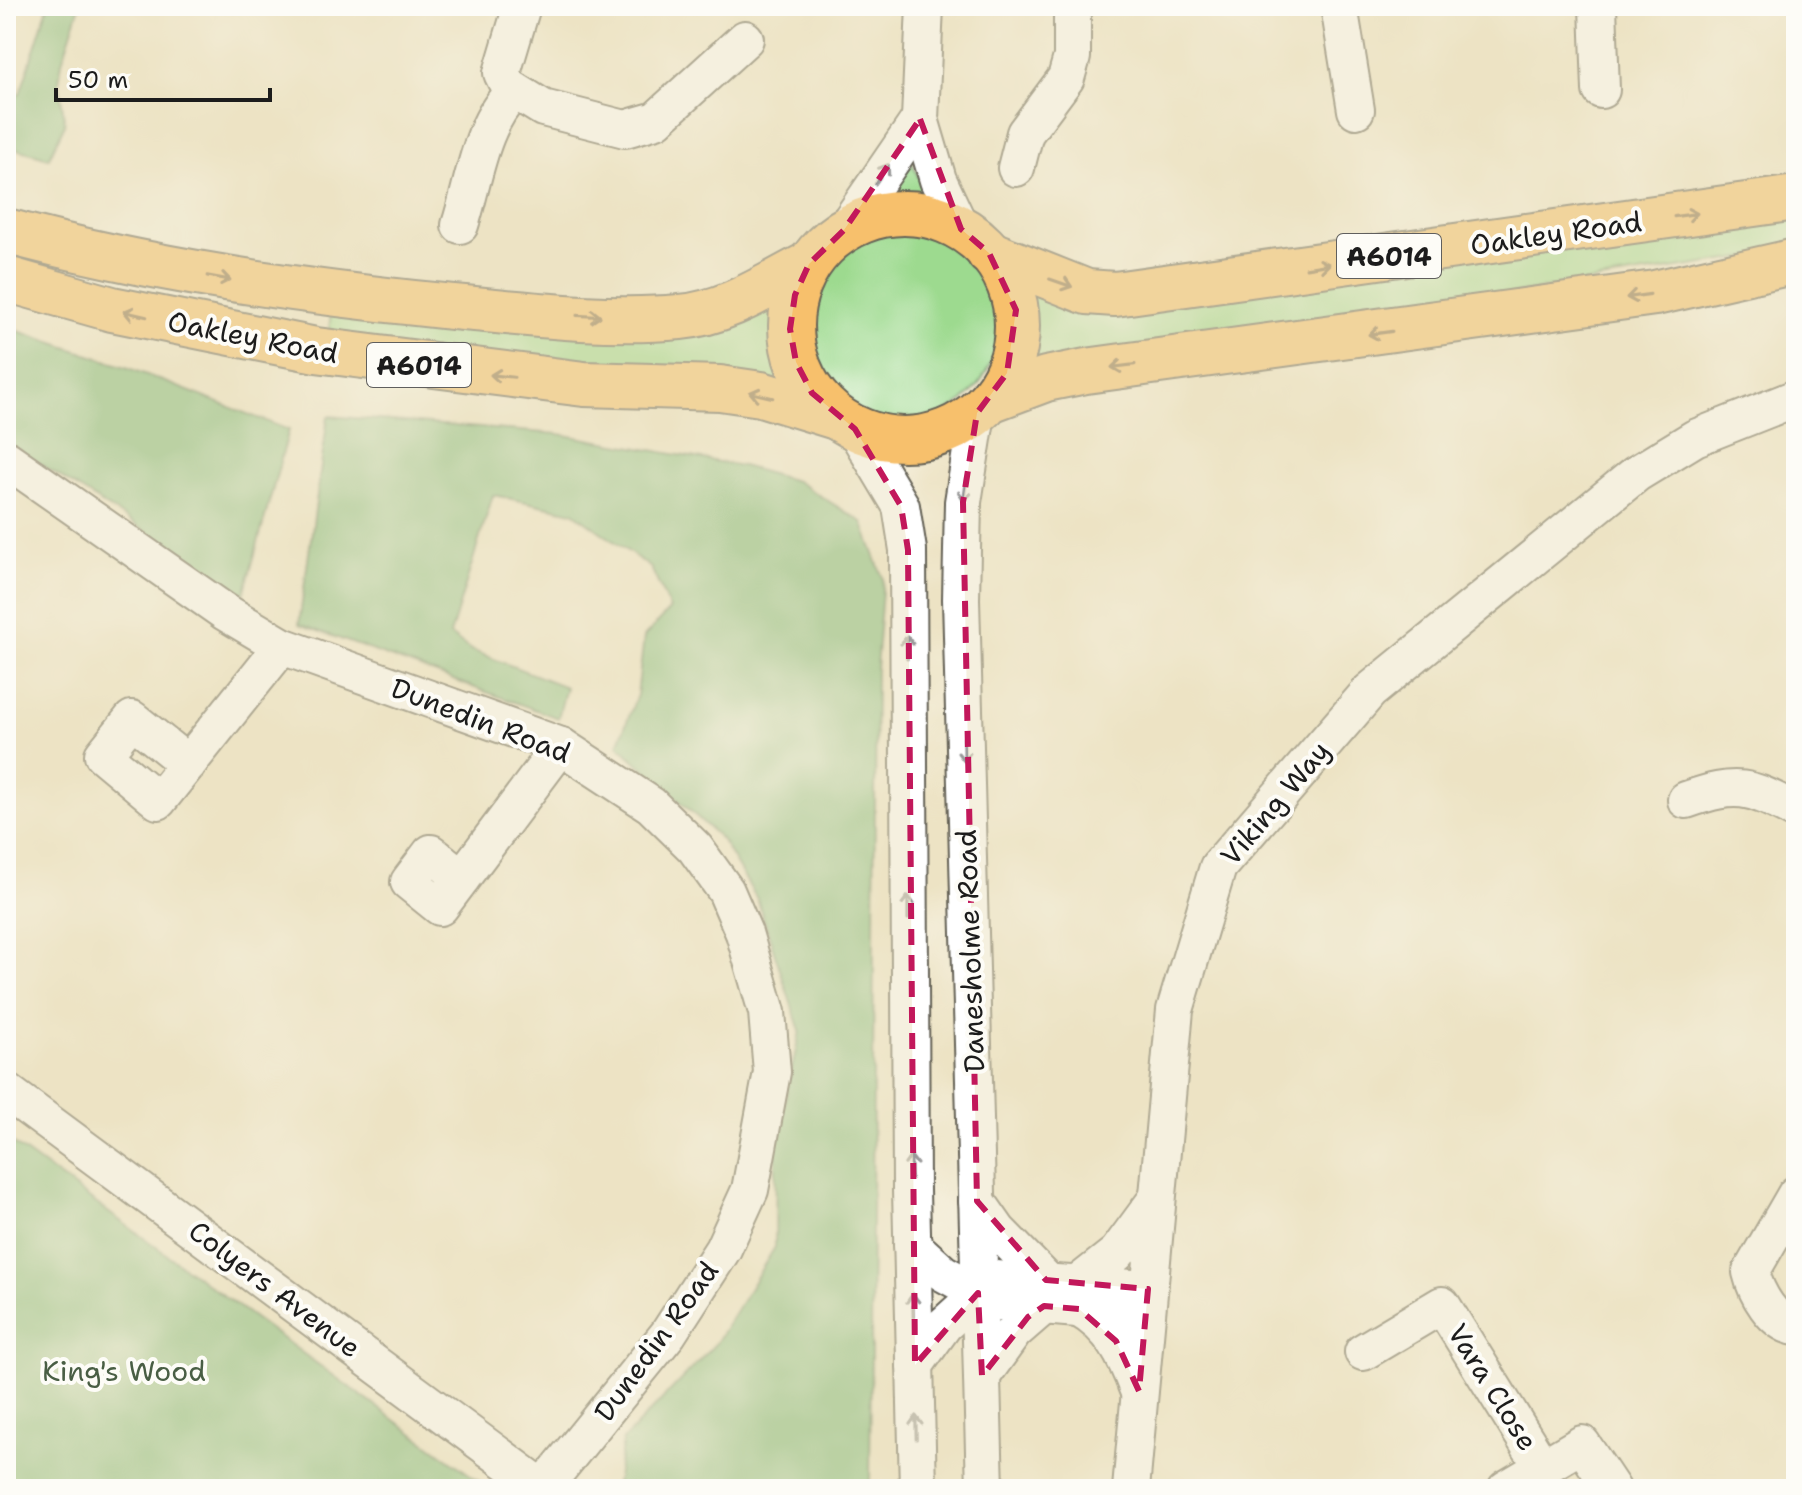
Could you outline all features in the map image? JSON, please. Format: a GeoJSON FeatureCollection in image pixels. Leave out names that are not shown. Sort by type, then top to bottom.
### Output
{"type":"FeatureCollection","features":[{"type":"Feature","properties":{"kind":"main road","name":"Oakley Road"},"geometry":{"type":"LineString","coordinates":[[975,241],[1087,292],[1115,294],[1796,198]]}},
{"type":"Feature","properties":{"kind":"main road"},"geometry":{"type":"LineString","coordinates":[[983,407],[1007,373],[1016,332],[1016,310],[1007,279],[975,241],[933,217],[903,213],[872,218],[844,230],[824,245],[809,264],[795,295],[790,329],[794,351],[812,393],[845,423],[886,438],[918,439],[950,430],[983,407],[1046,379],[1655,293],[1796,261]]}},
{"type":"Feature","properties":{"kind":"main road","name":"Oakley Road"},"geometry":{"type":"LineString","coordinates":[[6,231],[101,255],[304,292],[596,317],[681,317],[724,308],[809,264]]}},
{"type":"Feature","properties":{"kind":"main road","name":"Oakley Road"},"geometry":{"type":"LineString","coordinates":[[6,279],[112,309],[316,350],[584,384],[720,388],[761,394],[845,423]]}},
{"type":"Feature","properties":{"kind":"street"},"geometry":{"type":"LineString","coordinates":[[522,6],[502,73],[515,91],[543,108],[625,129],[640,127],[676,104],[745,39]]}},
{"type":"Feature","properties":{"kind":"street"},"geometry":{"type":"LineString","coordinates":[[925,6],[920,119],[938,180],[975,241]]}},
{"type":"Feature","properties":{"kind":"street"},"geometry":{"type":"LineString","coordinates":[[1016,168],[1025,133],[1066,78],[1072,57],[1072,6]]}},
{"type":"Feature","properties":{"kind":"street"},"geometry":{"type":"LineString","coordinates":[[1339,6],[1356,110]]}},
{"type":"Feature","properties":{"kind":"street"},"geometry":{"type":"LineString","coordinates":[[1598,6],[1601,90]]}},
{"type":"Feature","properties":{"kind":"street"},"geometry":{"type":"LineString","coordinates":[[460,225],[490,125],[502,103],[515,91]]}},
{"type":"Feature","properties":{"kind":"street"},"geometry":{"type":"LineString","coordinates":[[844,230],[920,119]]}},
{"type":"Feature","properties":{"kind":"street","name":"Viking Way"},"geometry":{"type":"LineString","coordinates":[[1131,1489],[1175,1010],[1218,867],[1370,691],[1624,484],[1695,438],[1796,398]]}},
{"type":"Feature","properties":{"kind":"street","name":"Danesholme Road"},"geometry":{"type":"LineString","coordinates":[[983,407],[963,502],[961,599],[985,1489]]}},
{"type":"Feature","properties":{"kind":"street","name":"Danesholme Road"},"geometry":{"type":"LineString","coordinates":[[845,423],[901,506],[908,550],[912,1245],[918,1489]]}},
{"type":"Feature","properties":{"kind":"street","name":"Dunedin Road"},"geometry":{"type":"LineString","coordinates":[[6,459],[225,612],[282,646],[561,746],[651,805],[695,848],[726,891],[744,933],[767,1012],[772,1072],[750,1190],[723,1249],[668,1334],[543,1489]]}},
{"type":"Feature","properties":{"kind":"street"},"geometry":{"type":"LineString","coordinates":[[188,764],[282,646]]}},
{"type":"Feature","properties":{"kind":"street"},"geometry":{"type":"LineString","coordinates":[[462,878],[561,746]]}},
{"type":"Feature","properties":{"kind":"street"},"geometry":{"type":"LineString","coordinates":[[1686,800],[1721,788],[1755,789],[1796,811]]}},
{"type":"Feature","properties":{"kind":"street","name":"Colyers Avenue"},"geometry":{"type":"LineString","coordinates":[[6,1091],[543,1489]]}},
{"type":"Feature","properties":{"kind":"street"},"geometry":{"type":"LineString","coordinates":[[1796,1194],[1788,1231],[1751,1272],[1756,1293],[1779,1317],[1796,1327]]}},
{"type":"Feature","properties":{"kind":"street"},"geometry":{"type":"LineString","coordinates":[[982,1376],[1014,1332],[1117,1253],[1157,1199]]}},
{"type":"Feature","properties":{"kind":"street"},"geometry":{"type":"LineString","coordinates":[[977,1201],[998,1231],[1062,1295],[1099,1321],[1116,1341],[1139,1391]]}},
{"type":"Feature","properties":{"kind":"street"},"geometry":{"type":"LineString","coordinates":[[912,1245],[943,1273],[978,1293]]}},
{"type":"Feature","properties":{"kind":"street"},"geometry":{"type":"LineString","coordinates":[[915,1365],[944,1325],[995,1279],[1062,1295],[1147,1302]]}},
{"type":"Feature","properties":{"kind":"street","name":"Vara Close"},"geometry":{"type":"LineString","coordinates":[[1363,1352],[1442,1305],[1542,1466]]}},
{"type":"Feature","properties":{"kind":"street","name":"Vara Close"},"geometry":{"type":"LineString","coordinates":[[1506,1489],[1582,1444],[1612,1489]]}},
{"type":"Feature","properties":{"kind":"highlighted area"},"geometry":{"type":"Polygon","coordinates":[[[920,119],[961,229],[989,253],[1016,310],[1007,373],[977,413],[963,502],[977,1201],[1046,1280],[1148,1289],[1139,1391],[1116,1341],[1079,1309],[1044,1306],[1028,1317],[982,1376],[978,1293],[915,1365],[908,550],[901,506],[855,429],[812,393],[796,362],[790,329],[795,295],[809,264],[844,230],[920,119]]]}},
{"type":"Feature","properties":{"kind":"green space"},"geometry":{"type":"Polygon","coordinates":[[[48,6],[80,6],[62,62],[59,82],[65,124],[49,158],[6,146],[6,90],[20,94],[48,6]]]}},
{"type":"Feature","properties":{"kind":"green space"},"geometry":{"type":"Polygon","coordinates":[[[912,163],[930,202],[882,200],[912,163]]]}},
{"type":"Feature","properties":{"kind":"green space"},"geometry":{"type":"Polygon","coordinates":[[[1796,219],[1796,247],[1774,253],[1029,369],[1032,338],[1025,290],[1796,219]]]}},
{"type":"Feature","properties":{"kind":"green space"},"geometry":{"type":"Polygon","coordinates":[[[901,229],[938,236],[970,257],[991,289],[998,326],[991,363],[970,395],[938,416],[901,423],[864,416],[832,395],[811,363],[804,326],[811,289],[832,257],[864,236],[901,229]]]}},
{"type":"Feature","properties":{"kind":"green space"},"geometry":{"type":"Polygon","coordinates":[[[777,299],[772,354],[787,381],[525,364],[328,339],[331,312],[777,299]]]}},
{"type":"Feature","properties":{"kind":"green space"},"geometry":{"type":"Polygon","coordinates":[[[6,327],[129,368],[289,430],[244,594],[6,442],[6,327]]]}},
{"type":"Feature","properties":{"kind":"green space"},"geometry":{"type":"Polygon","coordinates":[[[328,416],[559,434],[742,466],[796,481],[862,522],[883,578],[876,669],[870,1489],[615,1489],[623,1440],[716,1343],[775,1247],[776,1142],[800,1031],[757,899],[721,839],[618,745],[637,695],[644,637],[670,609],[651,568],[573,512],[493,495],[450,635],[471,650],[566,687],[558,718],[299,624],[328,416]]]}},
{"type":"Feature","properties":{"kind":"green space","name":"King's Wood"},"geometry":{"type":"Polygon","coordinates":[[[6,1138],[490,1489],[6,1489],[6,1138]]]}}]}
